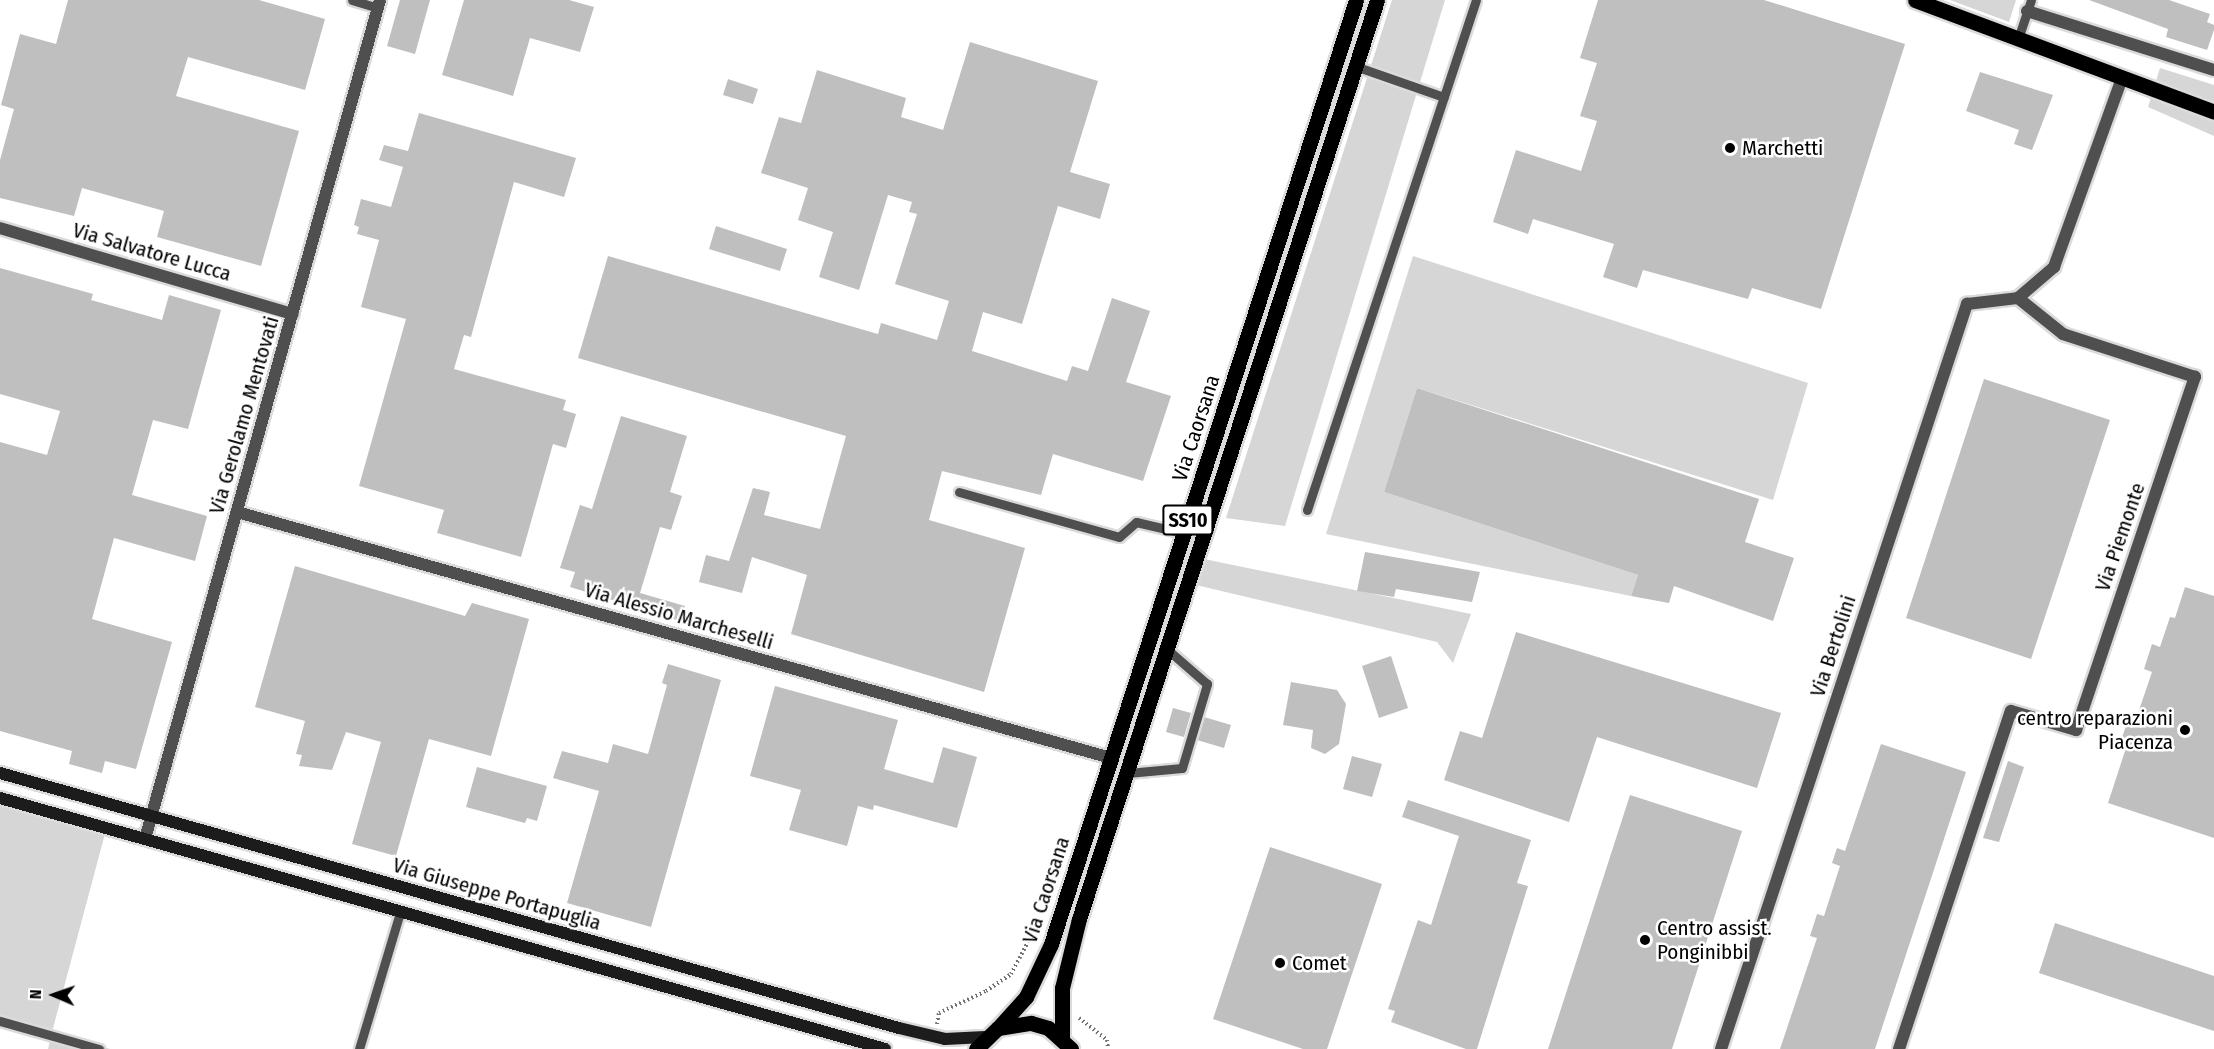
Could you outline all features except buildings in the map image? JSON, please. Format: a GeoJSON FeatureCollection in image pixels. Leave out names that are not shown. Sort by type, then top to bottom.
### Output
{"type":"FeatureCollection","features":[{"type":"Feature","properties":{"kind":"main road","name":"Via Caorsana"},"geometry":{"type":"LineString","coordinates":[[998,1028],[1026,997],[1051,944],[1356,0]]}},
{"type":"Feature","properties":{"kind":"main road","name":"Via Caorsana"},"geometry":{"type":"LineString","coordinates":[[1067,1043],[1060,1001],[1066,964],[1377,0]]}},
{"type":"Feature","properties":{"kind":"main road"},"geometry":{"type":"LineString","coordinates":[[1915,0],[2214,112]]}},
{"type":"Feature","properties":{"kind":"main road","name":"Via Giuseppe Portapuglia"},"geometry":{"type":"LineString","coordinates":[[0,773],[899,1028],[945,1039],[980,1043]]}},
{"type":"Feature","properties":{"kind":"main road","name":"Via Giuseppe Portapuglia"},"geometry":{"type":"LineString","coordinates":[[0,798],[885,1049]]}},
{"type":"Feature","properties":{"kind":"main road","name":"SS10"},"geometry":{"type":"LineString","coordinates":[[980,1043],[998,1028],[1031,1023],[1067,1043]]}},
{"type":"Feature","properties":{"kind":"street","name":"Via Gerolamo Mentovati"},"geometry":{"type":"LineString","coordinates":[[145,840],[379,4]]}},
{"type":"Feature","properties":{"kind":"street"},"geometry":{"type":"LineString","coordinates":[[2029,6],[2214,70]]}},
{"type":"Feature","properties":{"kind":"street"},"geometry":{"type":"LineString","coordinates":[[2018,298],[2054,267],[2122,78]]}},
{"type":"Feature","properties":{"kind":"street","name":"Via Salvatore Lucca"},"geometry":{"type":"LineString","coordinates":[[0,228],[293,314]]}},
{"type":"Feature","properties":{"kind":"street","name":"Via Bertolini"},"geometry":{"type":"LineString","coordinates":[[1721,1049],[1967,304],[2018,298]]}},
{"type":"Feature","properties":{"kind":"street","name":"Via Piemonte"},"geometry":{"type":"LineString","coordinates":[[1899,1049],[2012,711],[2076,730],[2195,377],[2063,334],[2018,298]]}},
{"type":"Feature","properties":{"kind":"street","name":"Via Alessio Marcheselli"},"geometry":{"type":"LineString","coordinates":[[237,512],[1111,758]]}},
{"type":"Feature","properties":{"kind":"lane"},"geometry":{"type":"LineString","coordinates":[[352,0],[379,4]]}},
{"type":"Feature","properties":{"kind":"lane"},"geometry":{"type":"LineString","coordinates":[[1307,510],[1476,0]]}},
{"type":"Feature","properties":{"kind":"lane"},"geometry":{"type":"LineString","coordinates":[[2018,39],[2029,6]]}},
{"type":"Feature","properties":{"kind":"lane"},"geometry":{"type":"LineString","coordinates":[[1355,66],[1444,97]]}},
{"type":"Feature","properties":{"kind":"lane"},"geometry":{"type":"LineString","coordinates":[[959,492],[1119,537],[1136,522],[1183,533]]}},
{"type":"Feature","properties":{"kind":"lane"},"geometry":{"type":"LineString","coordinates":[[1128,772],[1182,768],[1207,684],[1168,650]]}},
{"type":"Feature","properties":{"kind":"lane"},"geometry":{"type":"LineString","coordinates":[[359,1049],[400,912]]}},
{"type":"Feature","properties":{"kind":"lane"},"geometry":{"type":"LineString","coordinates":[[0,1021],[99,1049]]}},
{"type":"Feature","properties":{"kind":"shaded area"},"geometry":{"type":"Polygon","coordinates":[[[1392,0],[1445,0],[1285,526],[1226,518],[1392,0]]]}},
{"type":"Feature","properties":{"kind":"shaded area"},"geometry":{"type":"Polygon","coordinates":[[[1950,0],[2016,0],[2009,22],[1950,0]]]}},
{"type":"Feature","properties":{"kind":"shaded area"},"geometry":{"type":"Polygon","coordinates":[[[2160,68],[2214,85],[2214,136],[2148,107],[2160,68]]]}},
{"type":"Feature","properties":{"kind":"shaded area"},"geometry":{"type":"Polygon","coordinates":[[[1413,256],[1808,383],[1773,500],[1417,388],[1384,492],[1638,575],[1631,596],[1326,534],[1413,256]]]}},
{"type":"Feature","properties":{"kind":"shaded area"},"geometry":{"type":"Polygon","coordinates":[[[1204,559],[1471,614],[1453,663],[1437,642],[1196,585],[1204,559]]]}},
{"type":"Feature","properties":{"kind":"shaded area"},"geometry":{"type":"Polygon","coordinates":[[[0,800],[106,830],[52,1032],[110,1049],[48,1049],[52,1033],[0,1018],[0,800]]]}},
{"type":"Feature","properties":{"kind":"place","name":"Marchetti"},"geometry":{"type":"Point","coordinates":[1730,148]}},
{"type":"Feature","properties":{"kind":"place","name":"centro reparazioni Piacenza"},"geometry":{"type":"Point","coordinates":[2185,730]}},
{"type":"Feature","properties":{"kind":"place","name":"Centro assist. Ponginibbi"},"geometry":{"type":"Point","coordinates":[1645,940]}},
{"type":"Feature","properties":{"kind":"place","name":"Comet"},"geometry":{"type":"Point","coordinates":[1280,963]}}]}
